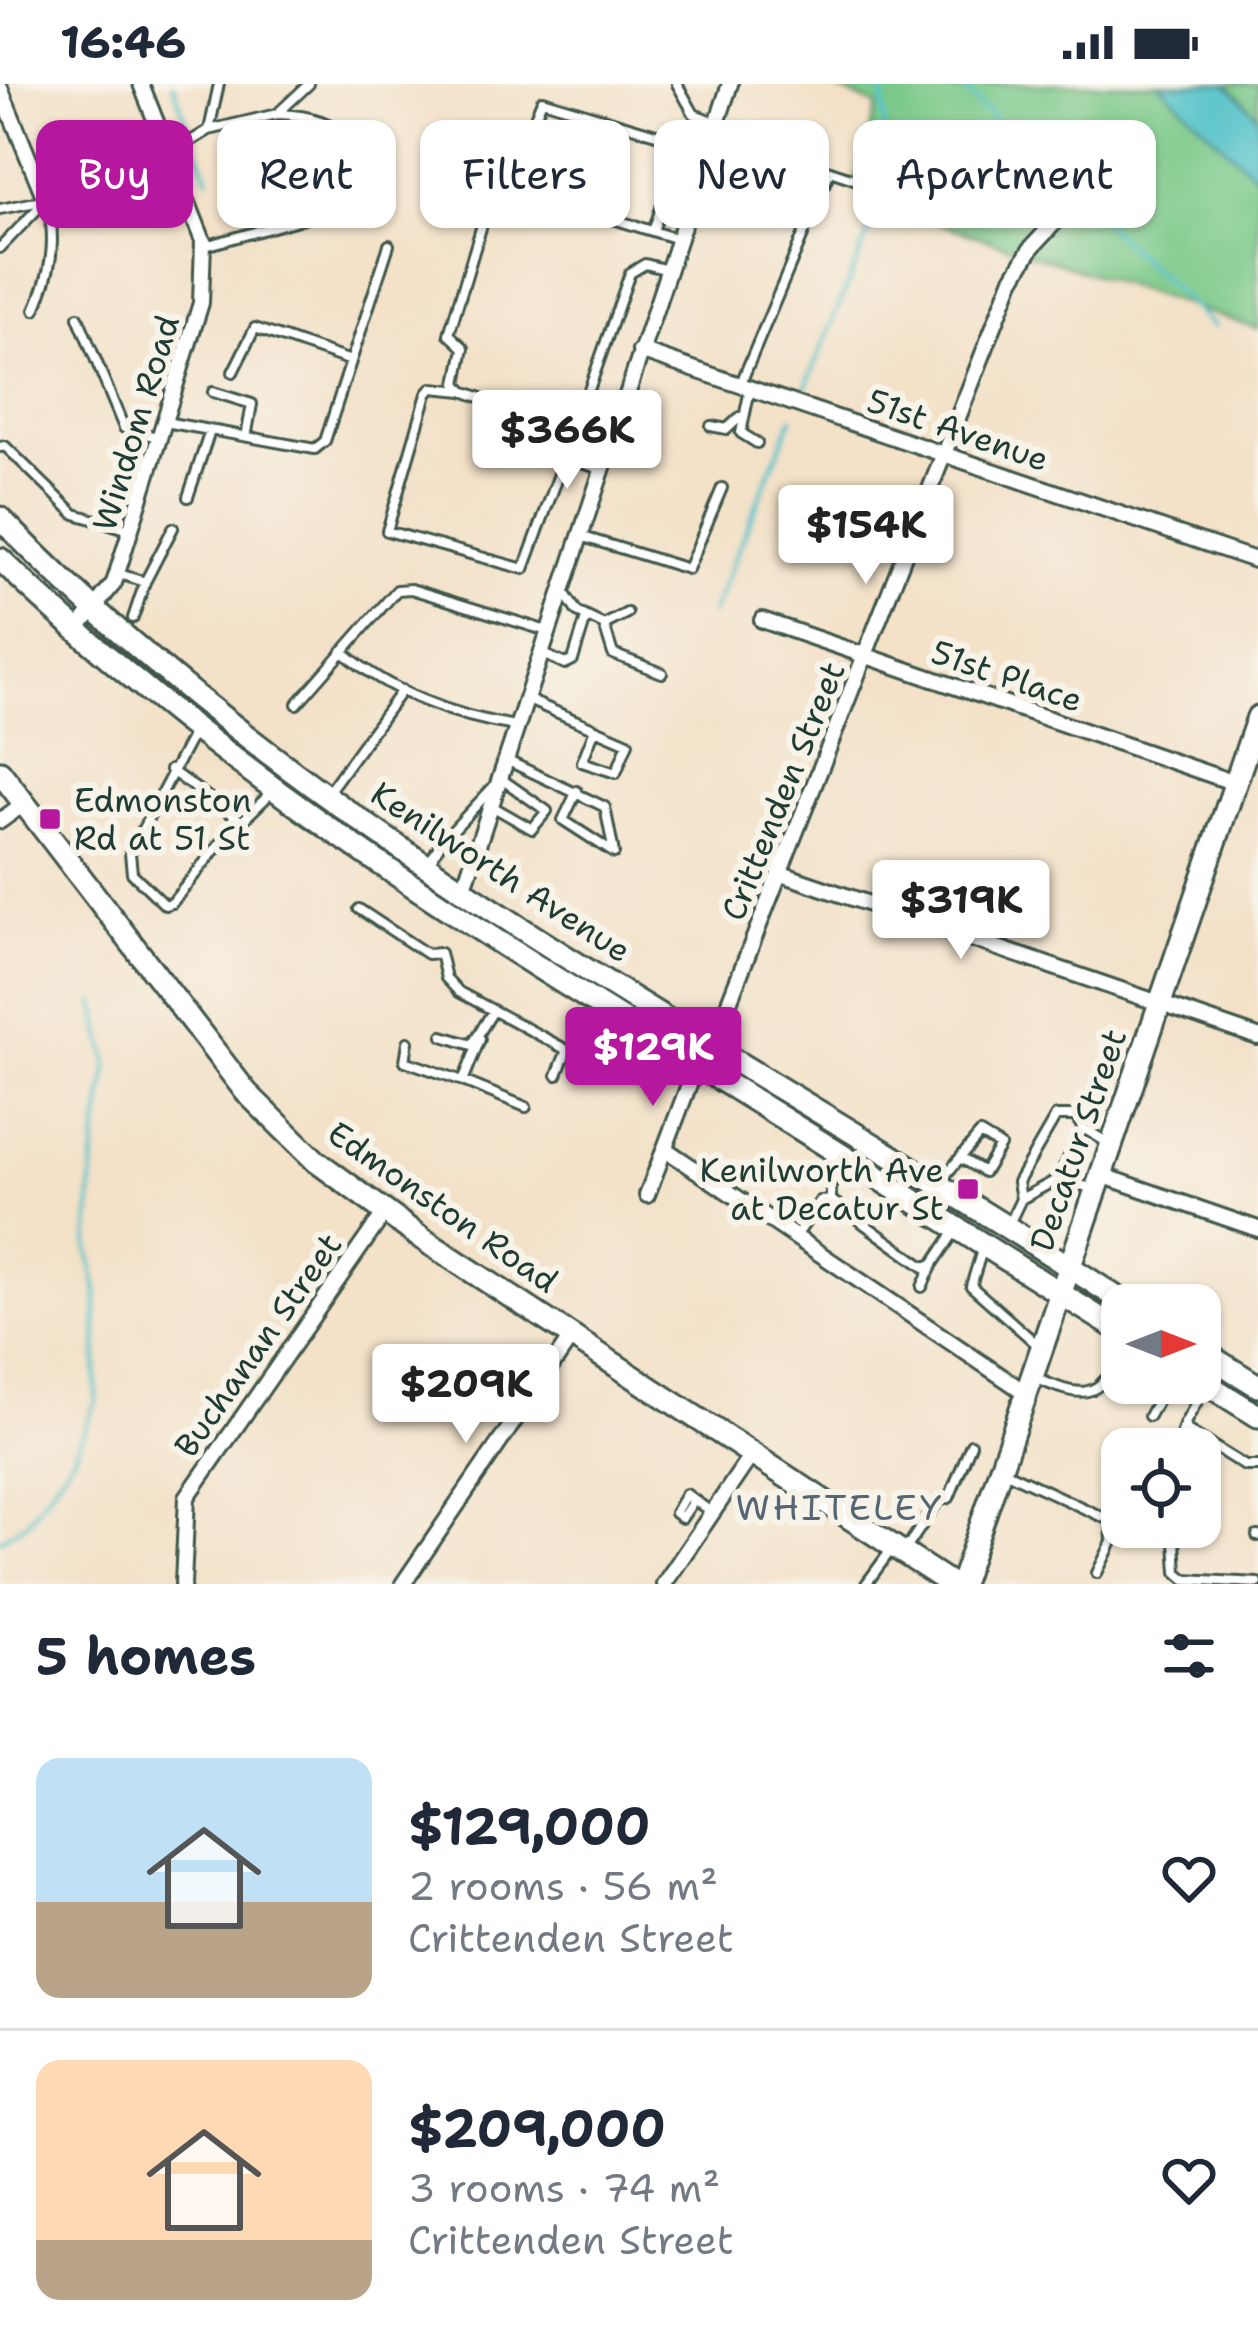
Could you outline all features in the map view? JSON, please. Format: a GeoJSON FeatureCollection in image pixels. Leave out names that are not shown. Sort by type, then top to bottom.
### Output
{"type":"FeatureCollection","features":[{"type":"Feature","properties":{"kind":"main road","name":"Kenilworth Avenue"},"geometry":{"type":"LineString","coordinates":[[0,518],[95,610],[325,796],[463,889],[1101,1287]]}},
{"type":"Feature","properties":{"kind":"main road","name":"Kenilworth Avenue"},"geometry":{"type":"LineString","coordinates":[[0,560],[76,632],[272,792],[454,916],[1101,1319]]}},
{"type":"Feature","properties":{"kind":"main road","name":"Decatur Street"},"geometry":{"type":"LineString","coordinates":[[961,1584],[1258,717]]}},
{"type":"Feature","properties":{"kind":"main road","name":"Edmonston Road"},"geometry":{"type":"LineString","coordinates":[[0,772],[245,1092],[316,1161],[385,1212],[950,1584]]}},
{"type":"Feature","properties":{"kind":"main road"},"geometry":{"type":"LineString","coordinates":[[1221,1363],[1258,1386]]}},
{"type":"Feature","properties":{"kind":"main road"},"geometry":{"type":"LineString","coordinates":[[1221,1393],[1258,1416]]}},
{"type":"Feature","properties":{"kind":"street","name":"Windom Road"},"geometry":{"type":"LineString","coordinates":[[141,84],[155,120]]}},
{"type":"Feature","properties":{"kind":"street"},"geometry":{"type":"LineString","coordinates":[[718,120],[730,84]]}},
{"type":"Feature","properties":{"kind":"street"},"geometry":{"type":"LineString","coordinates":[[0,88],[36,176]]}},
{"type":"Feature","properties":{"kind":"street","name":"Windom Road"},"geometry":{"type":"LineString","coordinates":[[76,632],[118,574],[197,323],[203,246],[193,219]]}},
{"type":"Feature","properties":{"kind":"street"},"geometry":{"type":"LineString","coordinates":[[454,916],[682,228]]}},
{"type":"Feature","properties":{"kind":"street","name":"Crittenden Street"},"geometry":{"type":"LineString","coordinates":[[727,1007],[1018,268],[1051,228]]}},
{"type":"Feature","properties":{"kind":"street","name":"51st Avenue"},"geometry":{"type":"LineString","coordinates":[[640,350],[1258,561]]}},
{"type":"Feature","properties":{"kind":"street","name":"51st Place"},"geometry":{"type":"LineString","coordinates":[[762,620],[1235,783]]}},
{"type":"Feature","properties":{"kind":"street"},"geometry":{"type":"LineString","coordinates":[[0,821],[26,802]]}},
{"type":"Feature","properties":{"kind":"street"},"geometry":{"type":"LineString","coordinates":[[779,873],[1258,1037]]}},
{"type":"Feature","properties":{"kind":"street"},"geometry":{"type":"LineString","coordinates":[[647,1196],[706,1040]]}},
{"type":"Feature","properties":{"kind":"street"},"geometry":{"type":"LineString","coordinates":[[664,1149],[795,1238],[1029,1385]]}},
{"type":"Feature","properties":{"kind":"street"},"geometry":{"type":"LineString","coordinates":[[1099,1182],[1258,1229]]}},
{"type":"Feature","properties":{"kind":"street","name":"Buchanan Street"},"geometry":{"type":"LineString","coordinates":[[183,1584],[187,1497],[385,1212]]}},
{"type":"Feature","properties":{"kind":"street"},"geometry":{"type":"LineString","coordinates":[[403,1584],[572,1336]]}},
{"type":"Feature","properties":{"kind":"street"},"geometry":{"type":"LineString","coordinates":[[664,1584],[752,1454]]}},
{"type":"Feature","properties":{"kind":"lane"},"geometry":{"type":"LineString","coordinates":[[209,130],[220,84]]}},
{"type":"Feature","properties":{"kind":"lane"},"geometry":{"type":"LineString","coordinates":[[277,114],[309,84]]}},
{"type":"Feature","properties":{"kind":"lane"},"geometry":{"type":"LineString","coordinates":[[677,84],[694,114],[709,120]]}},
{"type":"Feature","properties":{"kind":"lane"},"geometry":{"type":"LineString","coordinates":[[654,133],[542,100],[516,164],[536,194],[678,239]]}},
{"type":"Feature","properties":{"kind":"lane"},"geometry":{"type":"LineString","coordinates":[[193,140],[209,130],[277,114],[320,115],[326,120]]}},
{"type":"Feature","properties":{"kind":"lane"},"geometry":{"type":"LineString","coordinates":[[757,443],[741,433],[746,386],[830,171],[853,179]]}},
{"type":"Feature","properties":{"kind":"lane"},"geometry":{"type":"LineString","coordinates":[[0,209],[36,204]]}},
{"type":"Feature","properties":{"kind":"lane"},"geometry":{"type":"LineString","coordinates":[[0,248],[36,214]]}},
{"type":"Feature","properties":{"kind":"lane"},"geometry":{"type":"LineString","coordinates":[[35,310],[49,278],[51,228]]}},
{"type":"Feature","properties":{"kind":"lane"},"geometry":{"type":"LineString","coordinates":[[203,246],[268,228]]}},
{"type":"Feature","properties":{"kind":"lane"},"geometry":{"type":"LineString","coordinates":[[463,391],[457,382],[464,348],[449,334],[481,228]]}},
{"type":"Feature","properties":{"kind":"lane"},"geometry":{"type":"LineString","coordinates":[[164,421],[315,449],[325,441],[389,245]]}},
{"type":"Feature","properties":{"kind":"lane"},"geometry":{"type":"LineString","coordinates":[[610,443],[576,428],[630,273],[645,264],[668,269]]}},
{"type":"Feature","properties":{"kind":"lane"},"geometry":{"type":"LineString","coordinates":[[78,317],[124,428],[140,436],[159,437]]}},
{"type":"Feature","properties":{"kind":"lane"},"geometry":{"type":"LineString","coordinates":[[233,372],[255,328],[351,361]]}},
{"type":"Feature","properties":{"kind":"lane"},"geometry":{"type":"LineString","coordinates":[[565,458],[524,569],[387,531],[432,388],[463,391],[530,416],[565,458],[601,469]]}},
{"type":"Feature","properties":{"kind":"lane"},"geometry":{"type":"LineString","coordinates":[[213,392],[252,404],[247,433]]}},
{"type":"Feature","properties":{"kind":"lane"},"geometry":{"type":"LineString","coordinates":[[711,426],[727,430],[742,416]]}},
{"type":"Feature","properties":{"kind":"lane"},"geometry":{"type":"LineString","coordinates":[[188,497],[210,430]]}},
{"type":"Feature","properties":{"kind":"lane"},"geometry":{"type":"LineString","coordinates":[[2,444],[76,514],[130,530]]}},
{"type":"Feature","properties":{"kind":"lane"},"geometry":{"type":"LineString","coordinates":[[579,535],[688,568],[722,488]]}},
{"type":"Feature","properties":{"kind":"lane"},"geometry":{"type":"LineString","coordinates":[[133,618],[145,582],[173,528]]}},
{"type":"Feature","properties":{"kind":"lane"},"geometry":{"type":"LineString","coordinates":[[118,574],[145,582]]}},
{"type":"Feature","properties":{"kind":"lane"},"geometry":{"type":"LineString","coordinates":[[561,588],[586,618],[604,625],[627,613]]}},
{"type":"Feature","properties":{"kind":"lane"},"geometry":{"type":"LineString","coordinates":[[297,704],[397,590],[411,589],[547,631]]}},
{"type":"Feature","properties":{"kind":"lane"},"geometry":{"type":"LineString","coordinates":[[540,653],[565,664],[573,660],[586,618]]}},
{"type":"Feature","properties":{"kind":"lane"},"geometry":{"type":"LineString","coordinates":[[604,625],[613,654],[662,673]]}},
{"type":"Feature","properties":{"kind":"lane"},"geometry":{"type":"LineString","coordinates":[[342,651],[376,681],[489,722],[516,726]]}},
{"type":"Feature","properties":{"kind":"lane"},"geometry":{"type":"LineString","coordinates":[[325,796],[402,690]]}},
{"type":"Feature","properties":{"kind":"lane"},"geometry":{"type":"LineString","coordinates":[[525,699],[628,742],[616,773],[582,762],[595,729]]}},
{"type":"Feature","properties":{"kind":"lane"},"geometry":{"type":"LineString","coordinates":[[195,731],[170,770],[129,862],[132,873],[165,904],[172,904],[221,842],[272,792]]}},
{"type":"Feature","properties":{"kind":"lane"},"geometry":{"type":"LineString","coordinates":[[505,759],[577,791],[605,807],[614,853],[563,820],[577,791]]}},
{"type":"Feature","properties":{"kind":"lane"},"geometry":{"type":"LineString","coordinates":[[170,770],[244,823]]}},
{"type":"Feature","properties":{"kind":"lane"},"geometry":{"type":"LineString","coordinates":[[428,866],[440,845],[498,780],[547,811],[532,829],[490,805]]}},
{"type":"Feature","properties":{"kind":"lane"},"geometry":{"type":"LineString","coordinates":[[382,796],[438,837],[440,845]]}},
{"type":"Feature","properties":{"kind":"lane"},"geometry":{"type":"LineString","coordinates":[[359,909],[427,954],[440,953],[446,978],[458,992],[567,1050],[557,1075]]}},
{"type":"Feature","properties":{"kind":"lane"},"geometry":{"type":"LineString","coordinates":[[463,1081],[493,1011]]}},
{"type":"Feature","properties":{"kind":"lane"},"geometry":{"type":"LineString","coordinates":[[443,1036],[472,1046],[480,1040]]}},
{"type":"Feature","properties":{"kind":"lane"},"geometry":{"type":"LineString","coordinates":[[408,1042],[405,1061],[526,1107]]}},
{"type":"Feature","properties":{"kind":"lane"},"geometry":{"type":"LineString","coordinates":[[1021,1199],[1018,1182],[1056,1116],[1076,1116],[1083,1128],[1112,1145]]}},
{"type":"Feature","properties":{"kind":"lane"},"geometry":{"type":"LineString","coordinates":[[1058,1179],[1083,1128]]}},
{"type":"Feature","properties":{"kind":"lane"},"geometry":{"type":"LineString","coordinates":[[938,1184],[980,1134],[1000,1146],[984,1172],[960,1158]]}},
{"type":"Feature","properties":{"kind":"lane"},"geometry":{"type":"LineString","coordinates":[[831,1200],[831,1180],[845,1160]]}},
{"type":"Feature","properties":{"kind":"lane"},"geometry":{"type":"LineString","coordinates":[[1006,1228],[1021,1199],[1058,1179],[1099,1182]]}},
{"type":"Feature","properties":{"kind":"lane"},"geometry":{"type":"LineString","coordinates":[[795,1238],[820,1201],[831,1200],[923,1267],[933,1264]]}},
{"type":"Feature","properties":{"kind":"lane"},"geometry":{"type":"LineString","coordinates":[[922,1287],[957,1228]]}},
{"type":"Feature","properties":{"kind":"lane"},"geometry":{"type":"LineString","coordinates":[[984,1245],[970,1286],[1042,1348]]}},
{"type":"Feature","properties":{"kind":"lane"},"geometry":{"type":"LineString","coordinates":[[1029,1385],[1073,1394],[1101,1385]]}},
{"type":"Feature","properties":{"kind":"lane"},"geometry":{"type":"LineString","coordinates":[[1149,1416],[1156,1404]]}},
{"type":"Feature","properties":{"kind":"lane"},"geometry":{"type":"LineString","coordinates":[[1184,1428],[1194,1404]]}},
{"type":"Feature","properties":{"kind":"lane"},"geometry":{"type":"LineString","coordinates":[[1185,1424],[1192,1437],[1245,1466],[1258,1466]]}},
{"type":"Feature","properties":{"kind":"lane"},"geometry":{"type":"LineString","coordinates":[[866,1584],[938,1501],[949,1498],[971,1444]]}},
{"type":"Feature","properties":{"kind":"lane"},"geometry":{"type":"LineString","coordinates":[[1000,1469],[1111,1521],[1112,1542],[1097,1573]]}},
{"type":"Feature","properties":{"kind":"lane"},"geometry":{"type":"LineString","coordinates":[[694,1500],[712,1513]]}},
{"type":"Feature","properties":{"kind":"lane"},"geometry":{"type":"LineString","coordinates":[[1175,1548],[1177,1572],[1185,1579],[1256,1583]]}},
{"type":"Feature","properties":{"kind":"green space"},"geometry":{"type":"Polygon","coordinates":[[[826,84],[947,84],[955,92],[969,91],[970,84],[1258,84],[1258,329],[953,228],[1156,228],[1156,120],[873,120],[877,106],[826,84]]]}},
{"type":"Feature","properties":{"kind":"water"},"geometry":{"type":"Polygon","coordinates":[[[1159,84],[1226,84],[1258,116],[1258,178],[1159,84]]]}},
{"type":"Feature","properties":{"kind":"waterway"},"geometry":{"type":"LineString","coordinates":[[173,84],[186,120]]}},
{"type":"Feature","properties":{"kind":"waterway"},"geometry":{"type":"LineString","coordinates":[[802,396],[888,186],[882,84]]}},
{"type":"Feature","properties":{"kind":"waterway"},"geometry":{"type":"LineString","coordinates":[[958,84],[1214,327]]}},
{"type":"Feature","properties":{"kind":"waterway"},"geometry":{"type":"LineString","coordinates":[[196,146],[208,179]]}},
{"type":"Feature","properties":{"kind":"waterway"},"geometry":{"type":"LineString","coordinates":[[712,613],[792,418]]}},
{"type":"Feature","properties":{"kind":"waterway"},"geometry":{"type":"LineString","coordinates":[[0,1540],[28,1521],[73,1457],[96,1401],[97,1292],[88,1244],[94,1152],[108,1064],[95,1002]]}},
{"type":"Feature","properties":{"kind":"place","name":"Edmonston Rd at 51 St"},"geometry":{"type":"Point","coordinates":[50,819]}},
{"type":"Feature","properties":{"kind":"place","name":"Kenilworth Ave at Decatur St"},"geometry":{"type":"Point","coordinates":[968,1189]}},
{"type":"Feature","properties":{"kind":"district","name":"WHITELEY"},"geometry":{"type":"Point","coordinates":[840,1507]}}]}
